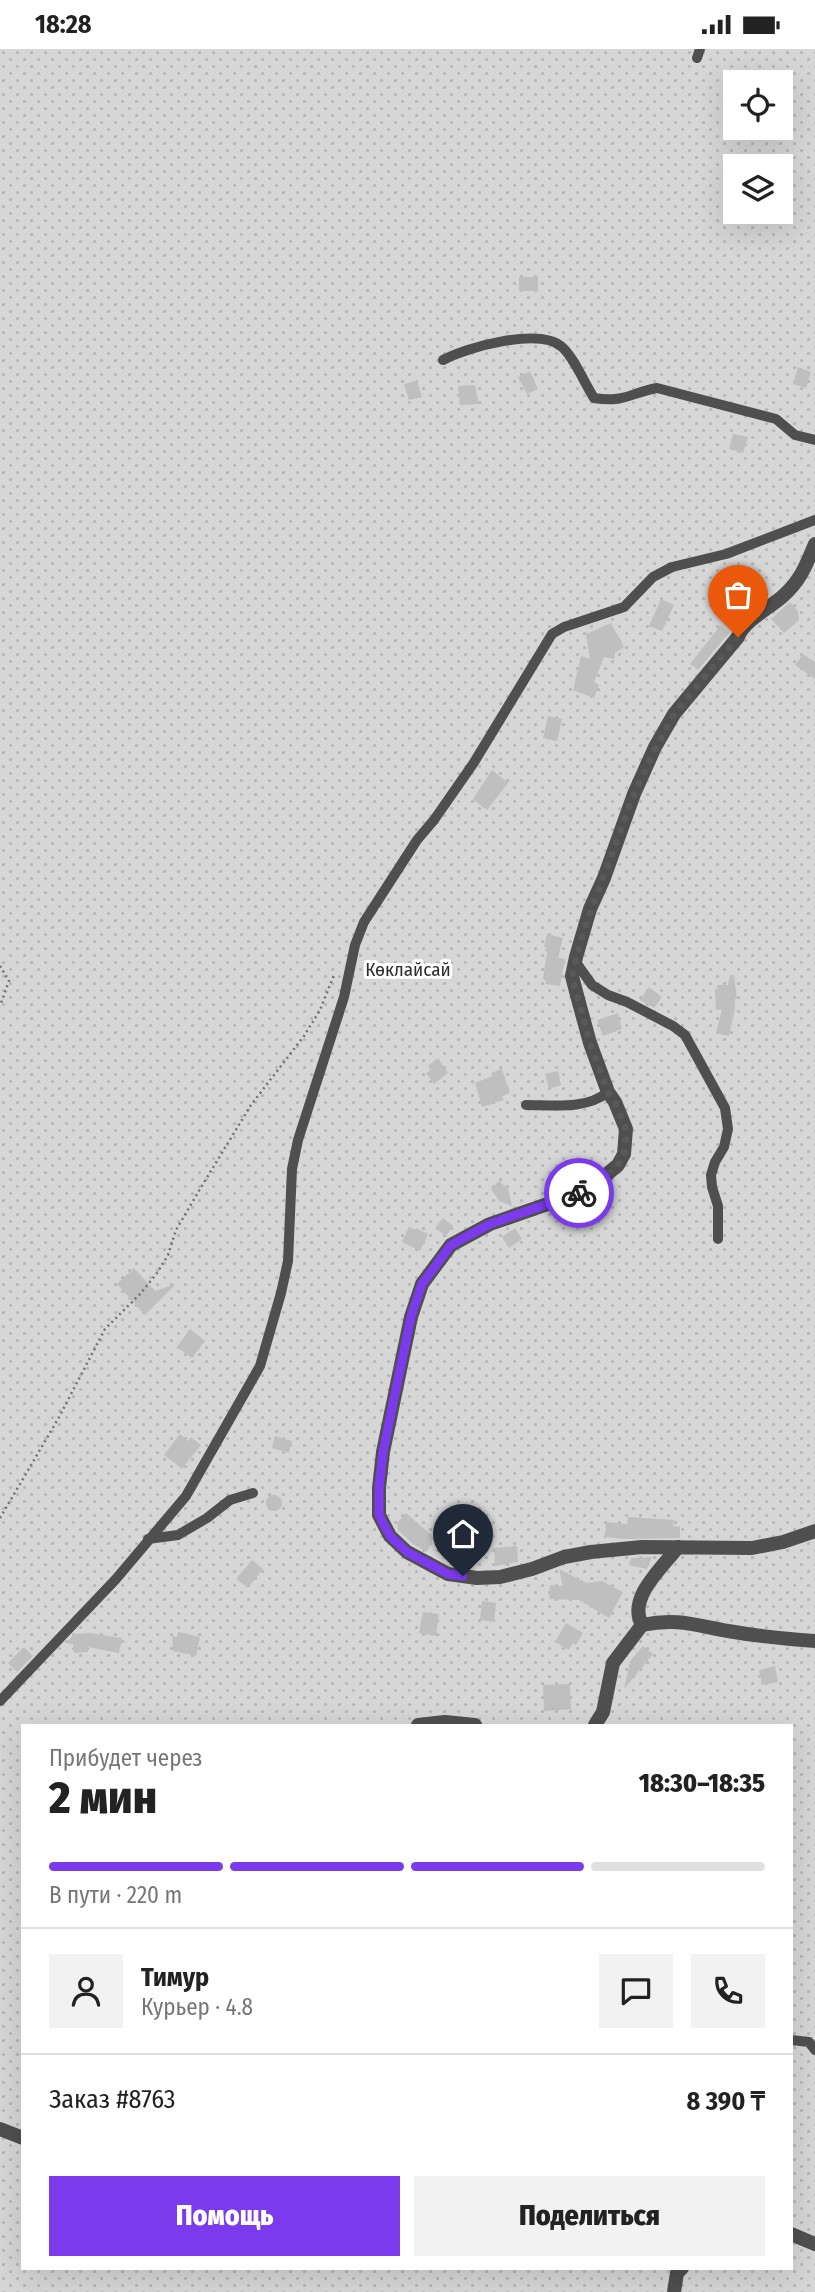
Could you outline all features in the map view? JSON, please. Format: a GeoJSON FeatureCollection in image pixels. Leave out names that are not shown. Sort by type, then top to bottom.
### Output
{"type":"FeatureCollection","features":[{"type":"Feature","properties":{"kind":"street"},"geometry":{"type":"LineString","coordinates":[[815,544],[802,576],[784,596],[741,628],[738,637],[674,714],[634,794],[590,909],[572,976],[590,1043],[608,1092],[626,1129],[624,1154],[618,1165],[589,1190],[490,1224],[451,1245],[422,1284],[411,1317],[383,1452],[379,1488],[379,1515],[390,1536],[407,1552],[448,1574],[477,1578],[500,1577],[564,1557],[591,1552],[642,1547],[752,1548],[783,1542],[815,1531]]}},
{"type":"Feature","properties":{"kind":"street"},"geometry":{"type":"LineString","coordinates":[[642,1625],[638,1617],[638,1607],[645,1590],[678,1547]]}},
{"type":"Feature","properties":{"kind":"street"},"geometry":{"type":"LineString","coordinates":[[596,1724],[603,1712],[613,1663],[642,1625],[666,1621],[691,1623],[815,1641]]}},
{"type":"Feature","properties":{"kind":"street"},"geometry":{"type":"LineString","coordinates":[[427,1724],[465,1724]]}},
{"type":"Feature","properties":{"kind":"street"},"geometry":{"type":"LineString","coordinates":[[0,2129],[21,2137]]}},
{"type":"Feature","properties":{"kind":"street"},"geometry":{"type":"LineString","coordinates":[[793,2235],[815,2244]]}},
{"type":"Feature","properties":{"kind":"street"},"geometry":{"type":"LineString","coordinates":[[674,2292],[677,2273],[680,2270]]}},
{"type":"Feature","properties":{"kind":"lane"},"geometry":{"type":"LineString","coordinates":[[443,360],[457,352],[492,343],[547,338],[563,347],[594,398],[625,399],[657,388],[776,419],[794,435],[815,440]]}},
{"type":"Feature","properties":{"kind":"lane"},"geometry":{"type":"LineString","coordinates":[[0,1700],[116,1579],[187,1496],[260,1366],[288,1261],[292,1169],[298,1140],[344,997],[355,945],[364,922],[473,764],[552,634],[564,627],[624,607],[653,577],[672,567],[726,554],[815,520]]}},
{"type":"Feature","properties":{"kind":"lane"},"geometry":{"type":"LineString","coordinates":[[575,961],[592,985],[685,1035],[724,1108],[729,1129],[724,1147],[710,1175],[718,1206],[718,1239]]}},
{"type":"Feature","properties":{"kind":"lane"},"geometry":{"type":"LineString","coordinates":[[526,1105],[585,1104],[600,1099],[608,1092]]}},
{"type":"Feature","properties":{"kind":"lane"},"geometry":{"type":"LineString","coordinates":[[148,1539],[178,1535],[230,1500],[253,1493]]}},
{"type":"Feature","properties":{"kind":"lane"},"geometry":{"type":"LineString","coordinates":[[793,2040],[809,2042],[815,2050]]}},
{"type":"Feature","properties":{"kind":"path"},"geometry":{"type":"LineString","coordinates":[[0,1518],[58,1419],[105,1329],[157,1273],[176,1230],[251,1105],[298,1044],[320,1010],[339,965]]}},
{"type":"Feature","properties":{"kind":"path"},"geometry":{"type":"LineString","coordinates":[[0,966],[9,981],[0,1006]]}},
{"type":"Feature","properties":{"kind":"green space","name":"Көклайсай"},"geometry":{"type":"Polygon","coordinates":[[[0,49],[815,49],[815,2292],[0,2292],[0,49]]]}},
{"type":"Feature","properties":{"kind":"building"},"geometry":{"type":"Polygon","coordinates":[[[519,277],[538,277],[538,291],[519,291],[519,277]]]}},
{"type":"Feature","properties":{"kind":"building"},"geometry":{"type":"Polygon","coordinates":[[[798,367],[811,372],[806,388],[793,384],[798,367]]]}},
{"type":"Feature","properties":{"kind":"building"},"geometry":{"type":"Polygon","coordinates":[[[530,371],[538,389],[527,394],[518,377],[530,371]]]}},
{"type":"Feature","properties":{"kind":"building"},"geometry":{"type":"Polygon","coordinates":[[[417,381],[422,397],[409,400],[404,384],[417,381]]]}},
{"type":"Feature","properties":{"kind":"building"},"geometry":{"type":"Polygon","coordinates":[[[475,385],[479,404],[460,405],[458,386],[475,385]]]}},
{"type":"Feature","properties":{"kind":"building"},"geometry":{"type":"Polygon","coordinates":[[[733,434],[748,437],[743,453],[729,449],[733,434]]]}},
{"type":"Feature","properties":{"kind":"building"},"geometry":{"type":"Polygon","coordinates":[[[661,599],[674,605],[662,631],[649,626],[661,599]]]}},
{"type":"Feature","properties":{"kind":"building"},"geometry":{"type":"Polygon","coordinates":[[[790,602],[798,611],[799,620],[784,633],[771,619],[790,602]]]}},
{"type":"Feature","properties":{"kind":"building"},"geometry":{"type":"Polygon","coordinates":[[[611,623],[624,647],[615,653],[614,659],[604,657],[594,682],[599,685],[594,698],[573,690],[581,656],[590,659],[586,634],[611,623]]]}},
{"type":"Feature","properties":{"kind":"building"},"geometry":{"type":"Polygon","coordinates":[[[720,626],[729,633],[698,670],[690,664],[720,626]]]}},
{"type":"Feature","properties":{"kind":"building"},"geometry":{"type":"Polygon","coordinates":[[[803,654],[815,662],[815,679],[795,665],[803,654]]]}},
{"type":"Feature","properties":{"kind":"building"},"geometry":{"type":"Polygon","coordinates":[[[548,716],[562,719],[557,741],[543,738],[548,716]]]}},
{"type":"Feature","properties":{"kind":"building"},"geometry":{"type":"Polygon","coordinates":[[[492,770],[508,783],[487,810],[473,799],[492,770]]]}},
{"type":"Feature","properties":{"kind":"building"},"geometry":{"type":"Polygon","coordinates":[[[547,934],[563,938],[558,958],[565,959],[560,986],[546,984],[543,979],[547,934]]]}},
{"type":"Feature","properties":{"kind":"building"},"geometry":{"type":"Polygon","coordinates":[[[730,975],[734,975],[737,999],[729,1036],[716,1033],[722,1009],[716,1010],[715,989],[718,989],[717,985],[728,985],[730,975]]]}},
{"type":"Feature","properties":{"kind":"building"},"geometry":{"type":"Polygon","coordinates":[[[649,987],[662,997],[654,1008],[640,1000],[649,987]]]}},
{"type":"Feature","properties":{"kind":"building"},"geometry":{"type":"Polygon","coordinates":[[[618,1013],[622,1029],[603,1036],[597,1020],[618,1013]]]}},
{"type":"Feature","properties":{"kind":"building"},"geometry":{"type":"Polygon","coordinates":[[[438,1058],[448,1073],[434,1084],[426,1073],[431,1070],[428,1066],[438,1058]]]}},
{"type":"Feature","properties":{"kind":"building"},"geometry":{"type":"Polygon","coordinates":[[[502,1069],[510,1093],[502,1096],[504,1100],[482,1107],[475,1083],[502,1069]]]}},
{"type":"Feature","properties":{"kind":"building"},"geometry":{"type":"Polygon","coordinates":[[[558,1071],[561,1085],[549,1089],[545,1074],[558,1071]]]}},
{"type":"Feature","properties":{"kind":"building"},"geometry":{"type":"Polygon","coordinates":[[[499,1181],[508,1189],[512,1206],[499,1201],[491,1189],[499,1181]]]}},
{"type":"Feature","properties":{"kind":"building"},"geometry":{"type":"Polygon","coordinates":[[[443,1218],[453,1226],[446,1236],[435,1228],[443,1218]]]}},
{"type":"Feature","properties":{"kind":"building"},"geometry":{"type":"Polygon","coordinates":[[[409,1227],[428,1234],[420,1251],[402,1242],[409,1227]]]}},
{"type":"Feature","properties":{"kind":"building"},"geometry":{"type":"Polygon","coordinates":[[[515,1228],[522,1239],[509,1248],[502,1237],[515,1228]]]}},
{"type":"Feature","properties":{"kind":"building"},"geometry":{"type":"Polygon","coordinates":[[[134,1268],[155,1291],[176,1284],[145,1315],[117,1284],[134,1268]]]}},
{"type":"Feature","properties":{"kind":"building"},"geometry":{"type":"Polygon","coordinates":[[[190,1329],[205,1341],[192,1358],[177,1347],[190,1329]]]}},
{"type":"Feature","properties":{"kind":"building"},"geometry":{"type":"Polygon","coordinates":[[[180,1434],[188,1441],[191,1437],[201,1445],[182,1469],[164,1455],[180,1434]]]}},
{"type":"Feature","properties":{"kind":"building"},"geometry":{"type":"Polygon","coordinates":[[[275,1436],[292,1441],[289,1453],[272,1448],[275,1436]]]}},
{"type":"Feature","properties":{"kind":"building"},"geometry":{"type":"Polygon","coordinates":[[[274,1495],[280,1497],[280,1509],[274,1511],[268,1509],[266,1503],[268,1497],[274,1495]]]}},
{"type":"Feature","properties":{"kind":"building"},"geometry":{"type":"Polygon","coordinates":[[[406,1513],[434,1537],[427,1552],[398,1530],[397,1523],[406,1513]]]}},
{"type":"Feature","properties":{"kind":"building"},"geometry":{"type":"Polygon","coordinates":[[[628,1517],[674,1520],[673,1526],[680,1527],[680,1538],[605,1537],[606,1522],[627,1524],[628,1517]]]}},
{"type":"Feature","properties":{"kind":"building"},"geometry":{"type":"Polygon","coordinates":[[[517,1546],[518,1562],[495,1566],[494,1548],[517,1546]]]}},
{"type":"Feature","properties":{"kind":"building"},"geometry":{"type":"Polygon","coordinates":[[[652,1557],[647,1569],[629,1565],[631,1558],[652,1557]]]}},
{"type":"Feature","properties":{"kind":"building"},"geometry":{"type":"Polygon","coordinates":[[[252,1560],[263,1569],[248,1588],[236,1579],[252,1560]]]}},
{"type":"Feature","properties":{"kind":"building"},"geometry":{"type":"Polygon","coordinates":[[[559,1569],[587,1583],[602,1581],[623,1592],[609,1618],[579,1600],[549,1599],[550,1585],[563,1586],[559,1569]]]}},
{"type":"Feature","properties":{"kind":"building"},"geometry":{"type":"Polygon","coordinates":[[[482,1601],[496,1603],[494,1622],[480,1620],[482,1601]]]}},
{"type":"Feature","properties":{"kind":"building"},"geometry":{"type":"Polygon","coordinates":[[[423,1612],[439,1614],[436,1636],[419,1633],[423,1612]]]}},
{"type":"Feature","properties":{"kind":"building"},"geometry":{"type":"Polygon","coordinates":[[[566,1623],[583,1633],[576,1645],[573,1643],[569,1650],[555,1642],[566,1623]]]}},
{"type":"Feature","properties":{"kind":"building"},"geometry":{"type":"Polygon","coordinates":[[[178,1632],[200,1637],[196,1656],[173,1651],[172,1636],[177,1637],[178,1632]]]}},
{"type":"Feature","properties":{"kind":"building"},"geometry":{"type":"Polygon","coordinates":[[[89,1633],[122,1638],[119,1653],[88,1647],[88,1652],[74,1653],[73,1644],[66,1643],[74,1634],[89,1633]]]}},
{"type":"Feature","properties":{"kind":"building"},"geometry":{"type":"Polygon","coordinates":[[[643,1646],[653,1654],[624,1689],[630,1661],[643,1646]]]}},
{"type":"Feature","properties":{"kind":"building"},"geometry":{"type":"Polygon","coordinates":[[[24,1647],[33,1656],[17,1672],[8,1663],[24,1647]]]}},
{"type":"Feature","properties":{"kind":"building"},"geometry":{"type":"Polygon","coordinates":[[[775,1666],[778,1682],[762,1685],[759,1670],[775,1666]]]}},
{"type":"Feature","properties":{"kind":"building"},"geometry":{"type":"Polygon","coordinates":[[[570,1684],[571,1709],[544,1711],[543,1685],[570,1684]]]}},
{"type":"Feature","properties":{"kind":"way so far"},"geometry":{"type":"LineString","coordinates":[[579,1193],[589,1190],[618,1165],[626,1142],[626,1129],[608,1092],[590,1043],[572,976],[583,932],[634,794],[656,747],[674,714],[738,637]]}},
{"type":"Feature","properties":{"kind":"route"},"geometry":{"type":"LineString","coordinates":[[463,1576],[448,1574],[429,1566],[407,1552],[390,1536],[379,1515],[383,1452],[411,1317],[422,1284],[451,1245],[490,1224],[579,1193]]}}]}
